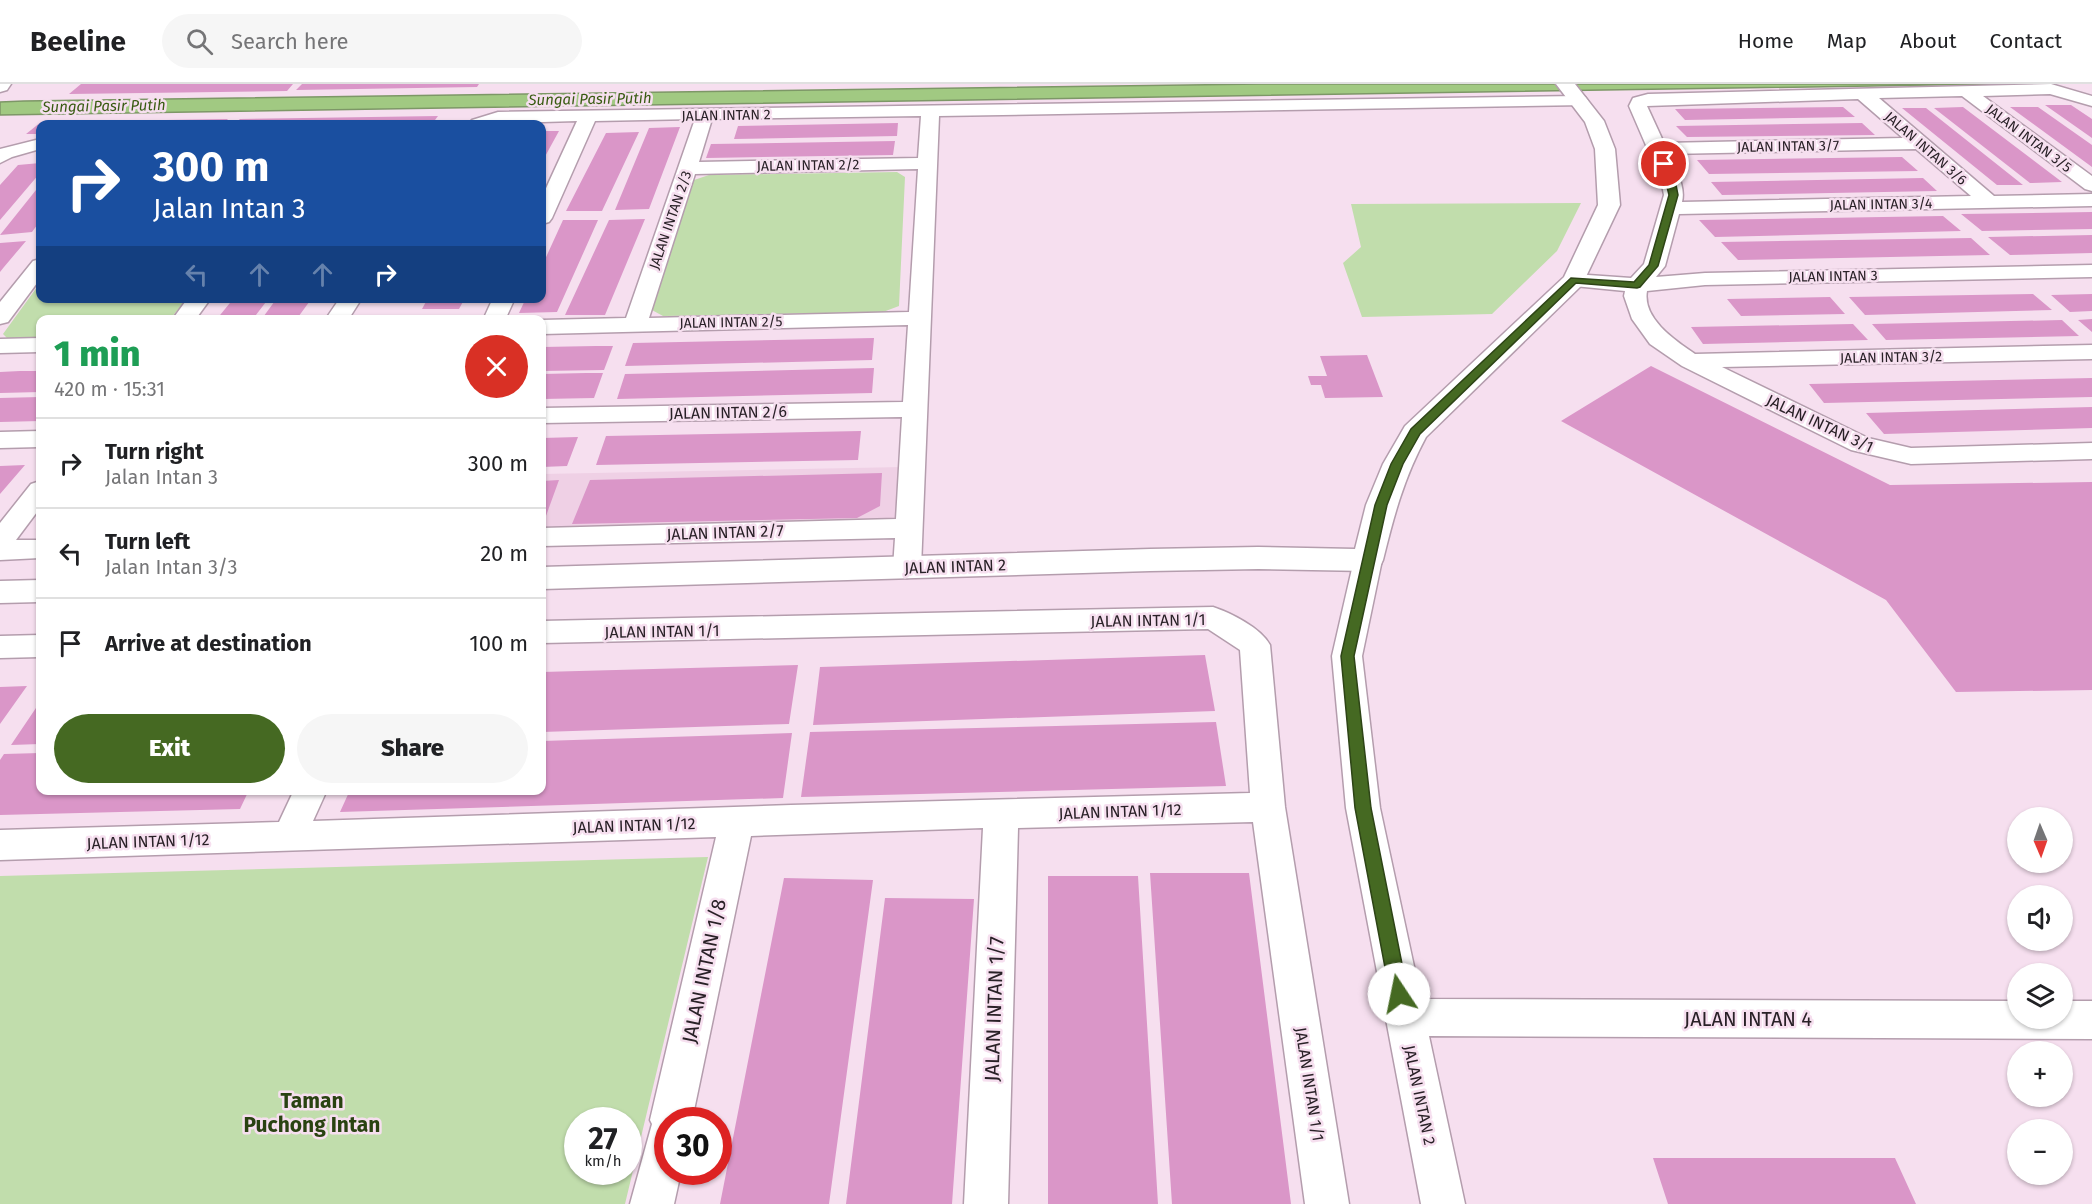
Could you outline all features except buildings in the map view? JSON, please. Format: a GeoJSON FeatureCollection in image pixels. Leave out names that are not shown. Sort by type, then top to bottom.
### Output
{"type":"FeatureCollection","features":[{"type":"Feature","properties":{"kind":"street"},"geometry":{"type":"LineString","coordinates":[[1637,285],[1653,266],[1674,195],[1671,180],[1638,106],[1639,102],[1648,99],[2051,89],[2092,101]]}},
{"type":"Feature","properties":{"kind":"street","name":"JALAN INTAN 3/5"},"geometry":{"type":"LineString","coordinates":[[1966,91],[2092,185]]}},
{"type":"Feature","properties":{"kind":"street","name":"JALAN INTAN 2"},"geometry":{"type":"LineString","coordinates":[[490,120],[498,117],[930,112],[1572,93],[1594,121],[1605,149],[1609,205],[1574,280],[1415,432],[1397,464],[1381,505],[1347,656],[1363,808],[1443,1204]]}},
{"type":"Feature","properties":{"kind":"street","name":"JALAN INTAN 3/6"},"geometry":{"type":"LineString","coordinates":[[1863,94],[1989,202]]}},
{"type":"Feature","properties":{"kind":"street"},"geometry":{"type":"LineString","coordinates":[[907,568],[930,112]]}},
{"type":"Feature","properties":{"kind":"street","name":"JALAN INTAN 2/3"},"geometry":{"type":"LineString","coordinates":[[635,325],[705,115]]}},
{"type":"Feature","properties":{"kind":"street"},"geometry":{"type":"LineString","coordinates":[[546,209],[588,116]]}},
{"type":"Feature","properties":{"kind":"street","name":"JALAN INTAN 3/7"},"geometry":{"type":"LineString","coordinates":[[1657,149],[1919,143]]}},
{"type":"Feature","properties":{"kind":"street"},"geometry":{"type":"LineString","coordinates":[[0,157],[5,153],[36,145]]}},
{"type":"Feature","properties":{"kind":"street","name":"JALAN INTAN 2/2"},"geometry":{"type":"LineString","coordinates":[[688,168],[928,163]]}},
{"type":"Feature","properties":{"kind":"street","name":"JALAN INTAN 3/4"},"geometry":{"type":"LineString","coordinates":[[1671,208],[2092,200]]}},
{"type":"Feature","properties":{"kind":"street"},"geometry":{"type":"LineString","coordinates":[[0,317],[36,270]]}},
{"type":"Feature","properties":{"kind":"street","name":"JALAN INTAN 3"},"geometry":{"type":"LineString","coordinates":[[1574,280],[1637,285],[1705,279],[2092,271]]}},
{"type":"Feature","properties":{"kind":"street","name":"JALAN INTAN 3/1"},"geometry":{"type":"LineString","coordinates":[[1637,285],[1635,296],[1642,319],[1658,339],[1690,361],[1860,444],[1911,456],[2092,451]]}},
{"type":"Feature","properties":{"kind":"street"},"geometry":{"type":"LineString","coordinates":[[187,315],[196,303]]}},
{"type":"Feature","properties":{"kind":"street","name":"JALAN INTAN 2/5"},"geometry":{"type":"LineString","coordinates":[[546,327],[920,318]]}},
{"type":"Feature","properties":{"kind":"street"},"geometry":{"type":"LineString","coordinates":[[0,346],[36,345]]}},
{"type":"Feature","properties":{"kind":"street","name":"JALAN INTAN 3/2"},"geometry":{"type":"LineString","coordinates":[[1690,361],[2092,352]]}},
{"type":"Feature","properties":{"kind":"street","name":"JALAN INTAN 2/6"},"geometry":{"type":"LineString","coordinates":[[546,415],[915,409]]}},
{"type":"Feature","properties":{"kind":"street"},"geometry":{"type":"LineString","coordinates":[[0,440],[36,439]]}},
{"type":"Feature","properties":{"kind":"street"},"geometry":{"type":"LineString","coordinates":[[0,542],[36,495]]}},
{"type":"Feature","properties":{"kind":"street","name":"JALAN INTAN 2/7"},"geometry":{"type":"LineString","coordinates":[[546,537],[909,528]]}},
{"type":"Feature","properties":{"kind":"street"},"geometry":{"type":"LineString","coordinates":[[0,550],[36,549]]}},
{"type":"Feature","properties":{"kind":"street","name":"JALAN INTAN 2"},"geometry":{"type":"LineString","coordinates":[[546,578],[1246,558],[1368,560]]}},
{"type":"Feature","properties":{"kind":"street"},"geometry":{"type":"LineString","coordinates":[[0,592],[36,591]]}},
{"type":"Feature","properties":{"kind":"street","name":"JALAN INTAN 1/1"},"geometry":{"type":"LineString","coordinates":[[546,632],[1213,618],[1255,645],[1268,807],[1327,1204]]}},
{"type":"Feature","properties":{"kind":"street"},"geometry":{"type":"LineString","coordinates":[[0,647],[36,646]]}},
{"type":"Feature","properties":{"kind":"street"},"geometry":{"type":"LineString","coordinates":[[290,836],[309,795]]}},
{"type":"Feature","properties":{"kind":"street","name":"JALAN INTAN 1/12"},"geometry":{"type":"LineString","coordinates":[[0,845],[791,819],[1268,807]]}},
{"type":"Feature","properties":{"kind":"street","name":"JALAN INTAN 1/7"},"geometry":{"type":"LineString","coordinates":[[986,1204],[1001,814]]}},
{"type":"Feature","properties":{"kind":"street","name":"JALAN INTAN 1/8"},"geometry":{"type":"LineString","coordinates":[[674,1107],[737,822]]}},
{"type":"Feature","properties":{"kind":"street","name":"JALAN INTAN 4"},"geometry":{"type":"LineString","coordinates":[[1404,1017],[2092,1020]]}},
{"type":"Feature","properties":{"kind":"street"},"geometry":{"type":"LineString","coordinates":[[652,1204],[656,1185]]}},
{"type":"Feature","properties":{"kind":"shaded area"},"geometry":{"type":"Polygon","coordinates":[[[897,172],[905,177],[899,306],[883,312],[663,316],[650,309],[694,180],[709,175],[897,172]]]}},
{"type":"Feature","properties":{"kind":"shaded area"},"geometry":{"type":"Polygon","coordinates":[[[1581,203],[1557,251],[1492,314],[1362,317],[1343,263],[1361,247],[1351,204],[1581,203]]]}},
{"type":"Feature","properties":{"kind":"shaded area"},"geometry":{"type":"Polygon","coordinates":[[[36,289],[36,303],[184,303],[173,315],[36,315],[36,341],[11,342],[3,334],[36,289]]]}},
{"type":"Feature","properties":{"kind":"shaded area"},"geometry":{"type":"Polygon","coordinates":[[[903,467],[899,522],[546,531],[546,474],[903,467]]]}},
{"type":"Feature","properties":{"kind":"shaded area"},"geometry":{"type":"Polygon","coordinates":[[[708,857],[642,1133],[642,1107],[564,1107],[564,1185],[630,1185],[625,1204],[0,1204],[0,876],[708,857]]]}},
{"type":"Feature","properties":{"kind":"water","name":"Sungai Pasir Putih"},"geometry":{"type":"Polygon","coordinates":[[[1261,84],[1997,84],[0,115],[0,102],[24,101],[1261,84]]]}},
{"type":"Feature","properties":{"kind":"district","name":"Taman Puchong Intan"},"geometry":{"type":"Point","coordinates":[312,1113]}},
{"type":"Feature","properties":{"kind":"route"},"geometry":{"type":"LineString","coordinates":[[1399,994],[1363,808],[1347,656],[1381,505],[1397,464],[1415,432],[1574,280],[1637,285],[1653,266],[1674,195],[1664,164]]}}]}
